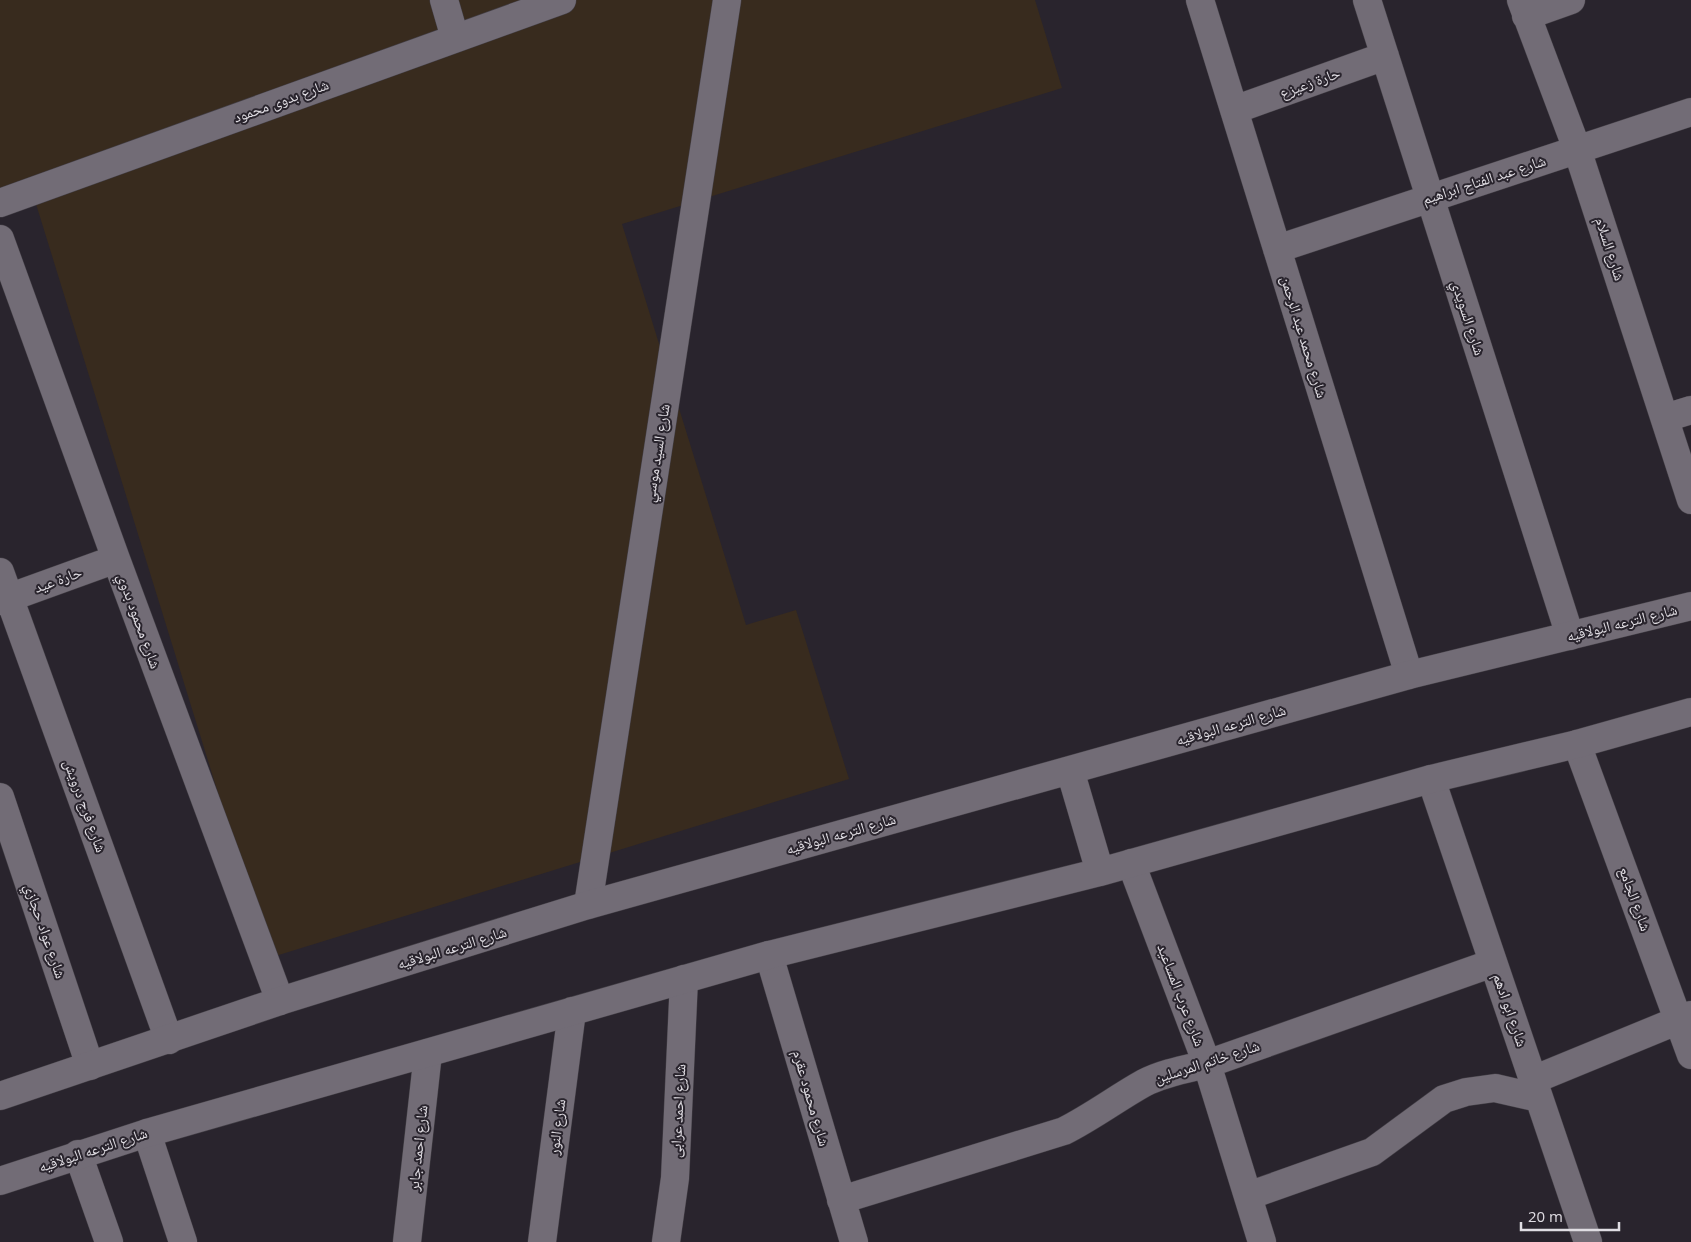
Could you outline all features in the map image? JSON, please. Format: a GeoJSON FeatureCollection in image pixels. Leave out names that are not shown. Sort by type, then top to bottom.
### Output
{"type":"FeatureCollection","features":[{"type":"Feature","properties":{"kind":"street"},"geometry":{"type":"LineString","coordinates":[[444,0],[455,38]]}},
{"type":"Feature","properties":{"kind":"street","name":"شارع بدوى محمود"},"geometry":{"type":"LineString","coordinates":[[0,203],[562,0]]}},
{"type":"Feature","properties":{"kind":"street","name":"شارع السيد موسي"},"geometry":{"type":"LineString","coordinates":[[588,906],[727,0]]}},
{"type":"Feature","properties":{"kind":"street","name":"شارع محمد عبد الرحمن"},"geometry":{"type":"LineString","coordinates":[[1200,0],[1409,675]]}},
{"type":"Feature","properties":{"kind":"street","name":"شارع السويدي"},"geometry":{"type":"LineString","coordinates":[[1367,0],[1570,636]]}},
{"type":"Feature","properties":{"kind":"street"},"geometry":{"type":"LineString","coordinates":[[1523,8],[1571,0]]}},
{"type":"Feature","properties":{"kind":"street","name":"شارع السلام"},"geometry":{"type":"LineString","coordinates":[[1523,8],[1577,149],[1691,500]]}},
{"type":"Feature","properties":{"kind":"street","name":"حارة زعيزع"},"geometry":{"type":"LineString","coordinates":[[1234,110],[1385,56]]}},
{"type":"Feature","properties":{"kind":"street","name":"شارع عبد الفتاح ابراهيم"},"geometry":{"type":"LineString","coordinates":[[1277,249],[1691,112]]}},
{"type":"Feature","properties":{"kind":"street","name":"شارع محمود بدوي"},"geometry":{"type":"LineString","coordinates":[[0,239],[280,1001]]}},
{"type":"Feature","properties":{"kind":"street"},"geometry":{"type":"LineString","coordinates":[[1665,418],[1691,410]]}},
{"type":"Feature","properties":{"kind":"street","name":"حارة عيد"},"geometry":{"type":"LineString","coordinates":[[5,599],[116,559]]}},
{"type":"Feature","properties":{"kind":"street","name":"شارع فرج درويش"},"geometry":{"type":"LineString","coordinates":[[0,572],[5,599],[169,1040]]}},
{"type":"Feature","properties":{"kind":"street","name":"شارع الترعه البولاقيه"},"geometry":{"type":"LineString","coordinates":[[0,1096],[280,1001],[588,906],[1409,675],[1691,606]]}},
{"type":"Feature","properties":{"kind":"street","name":"شارع الترعه البولاقيه"},"geometry":{"type":"LineString","coordinates":[[0,1181],[147,1133],[769,955],[1100,872],[1431,779],[1577,744],[1691,712]]}},
{"type":"Feature","properties":{"kind":"street","name":"شارع الجامع"},"geometry":{"type":"LineString","coordinates":[[1577,744],[1685,1017],[1691,1055]]}},
{"type":"Feature","properties":{"kind":"street"},"geometry":{"type":"LineString","coordinates":[[1070,770],[1100,872]]}},
{"type":"Feature","properties":{"kind":"street","name":"شارع ابو ادهم"},"geometry":{"type":"LineString","coordinates":[[1431,779],[1588,1242]]}},
{"type":"Feature","properties":{"kind":"street","name":"شارع عواد حجازي"},"geometry":{"type":"LineString","coordinates":[[0,797],[90,1066]]}},
{"type":"Feature","properties":{"kind":"street","name":"شارع عرب المساعيد"},"geometry":{"type":"LineString","coordinates":[[1131,863],[1207,1064],[1262,1242]]}},
{"type":"Feature","properties":{"kind":"street","name":"شارع محمود عقرم"},"geometry":{"type":"LineString","coordinates":[[769,955],[854,1242]]}},
{"type":"Feature","properties":{"kind":"street","name":"شارع خاتم المرسلين"},"geometry":{"type":"LineString","coordinates":[[841,1200],[1064,1131],[1145,1083],[1207,1064],[1493,963]]}},
{"type":"Feature","properties":{"kind":"street","name":"شارع احمد عرابى"},"geometry":{"type":"LineString","coordinates":[[666,1242],[675,1178],[684,979]]}},
{"type":"Feature","properties":{"kind":"street","name":"شارع النور"},"geometry":{"type":"LineString","coordinates":[[542,1242],[572,1011]]}},
{"type":"Feature","properties":{"kind":"street"},"geometry":{"type":"LineString","coordinates":[[1248,1196],[1372,1152],[1444,1099],[1466,1092],[1495,1088],[1536,1089],[1685,1017]]}},
{"type":"Feature","properties":{"kind":"street","name":"شارع احمد جابر"},"geometry":{"type":"LineString","coordinates":[[408,1242],[428,1053]]}},
{"type":"Feature","properties":{"kind":"street"},"geometry":{"type":"LineString","coordinates":[[147,1133],[183,1242]]}},
{"type":"Feature","properties":{"kind":"street"},"geometry":{"type":"LineString","coordinates":[[78,1154],[109,1242]]}},
{"type":"Feature","properties":{"kind":"shaded area"},"geometry":{"type":"Polygon","coordinates":[[[0,0],[1035,0],[1062,88],[622,224],[746,625],[796,610],[849,779],[269,958],[32,191],[0,201],[0,0]]]}}]}
